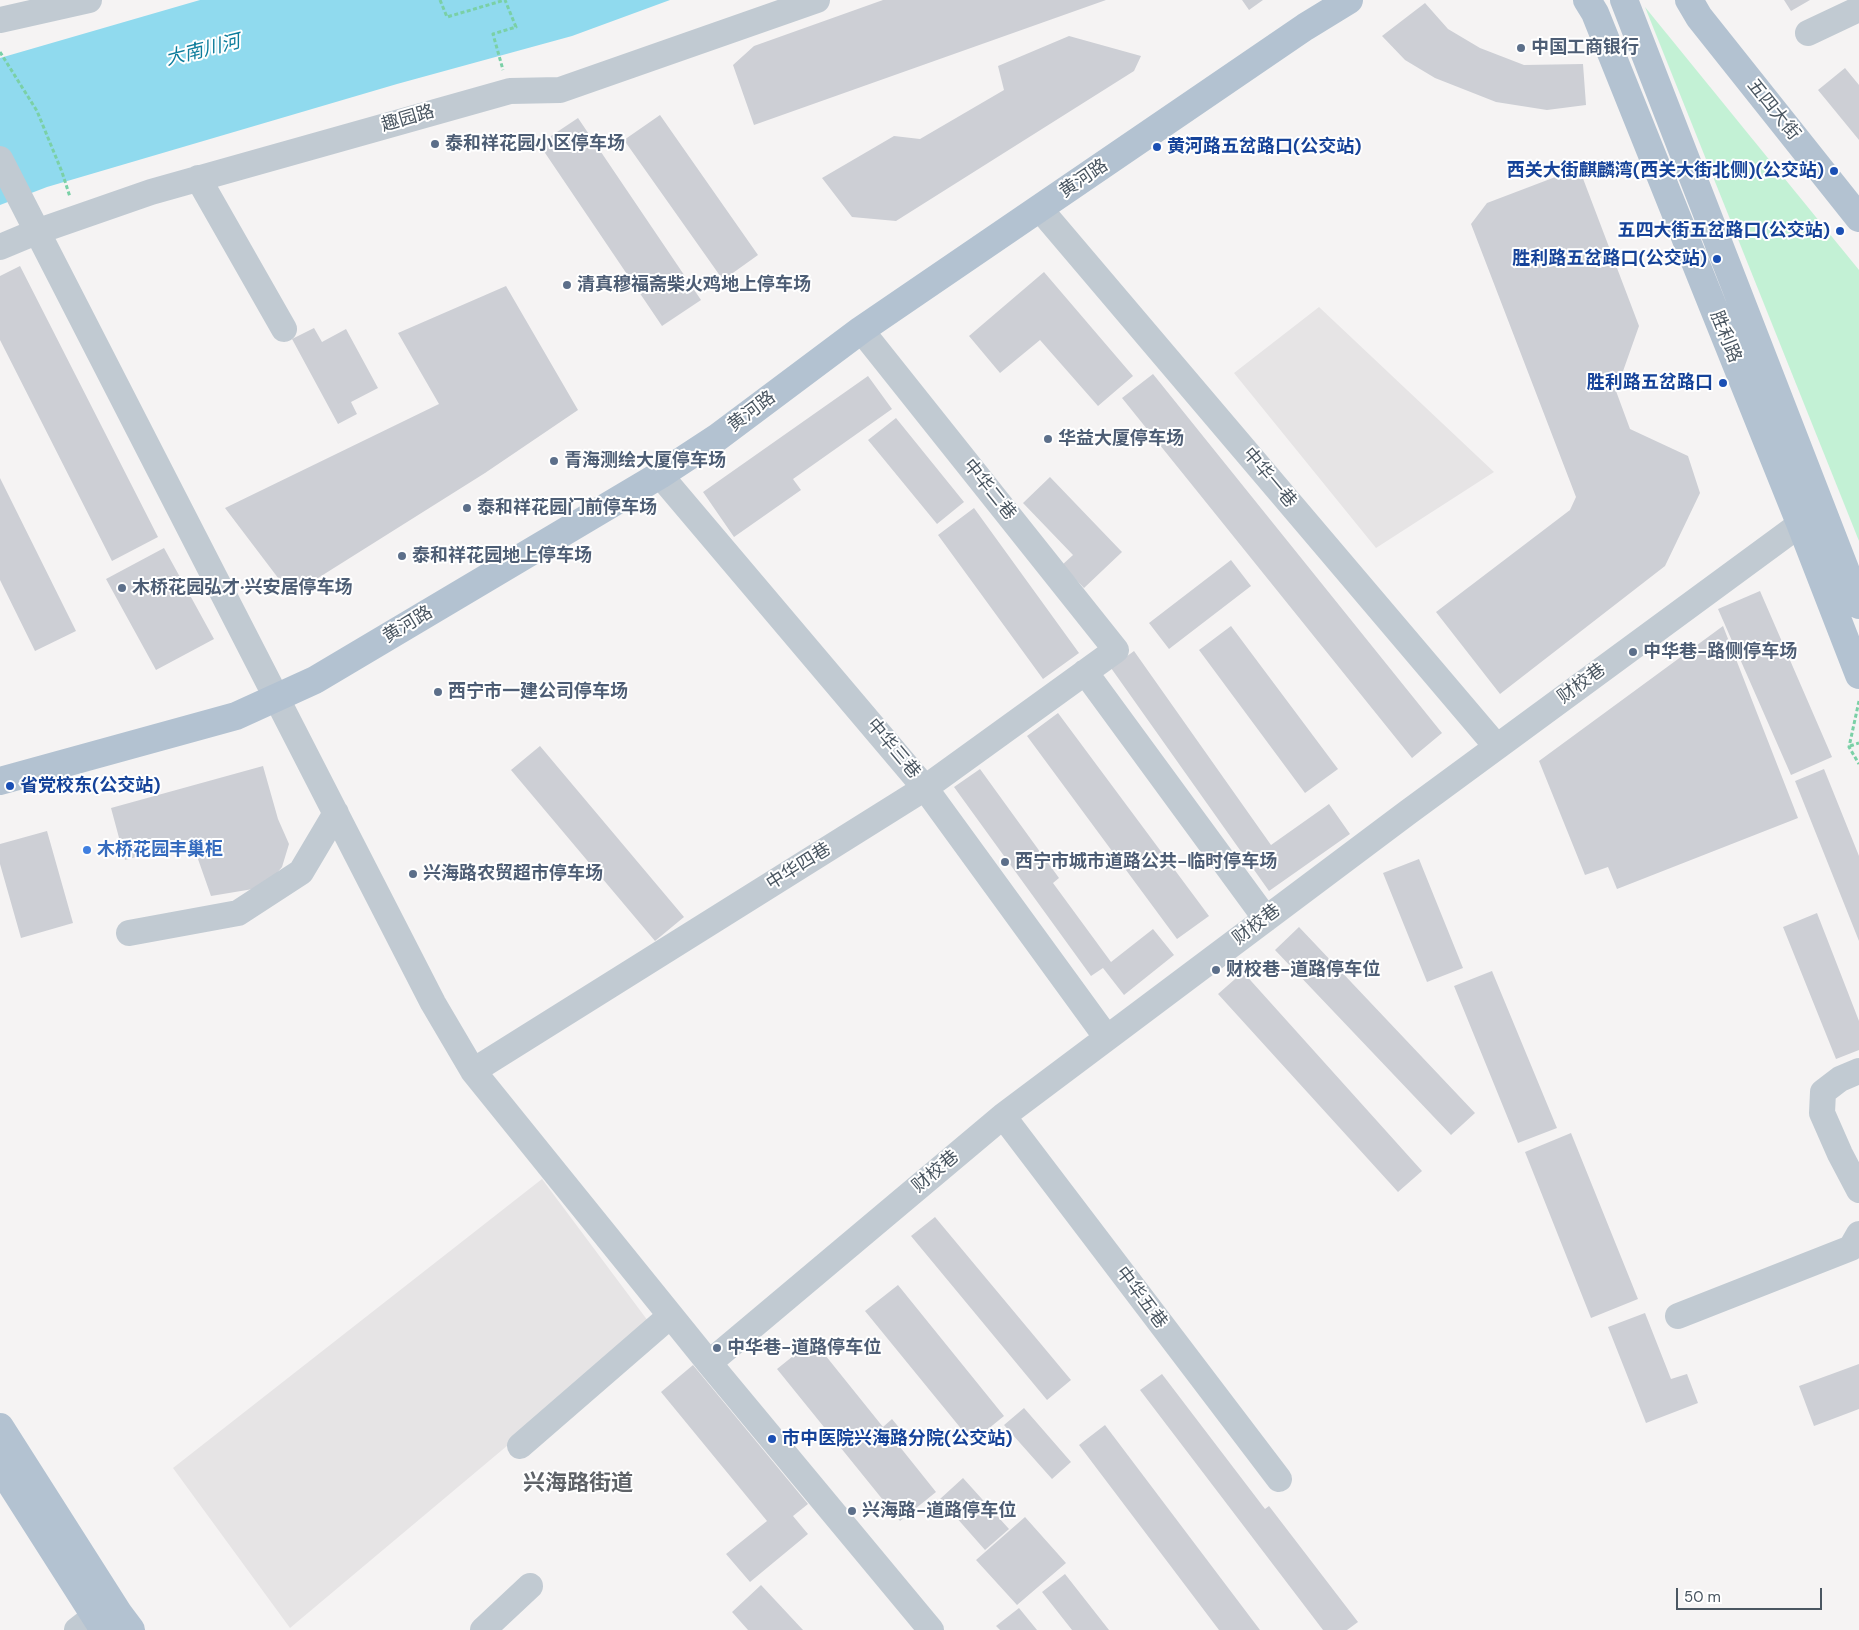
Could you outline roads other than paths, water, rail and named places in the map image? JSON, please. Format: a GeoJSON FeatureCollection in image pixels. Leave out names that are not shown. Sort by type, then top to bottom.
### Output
{"type":"FeatureCollection","features":[{"type":"Feature","properties":{"kind":"main road","name":"黄河路"},"geometry":{"type":"LineString","coordinates":[[0,781],[236,716],[315,680],[660,475],[718,437],[861,330],[1349,0]]}},
{"type":"Feature","properties":{"kind":"main road","name":"胜利路"},"geometry":{"type":"LineString","coordinates":[[1587,0],[1595,13],[1811,515],[1859,605]]}},
{"type":"Feature","properties":{"kind":"main road","name":"胜利路"},"geometry":{"type":"LineString","coordinates":[[1624,0],[1811,515],[1859,675]]}},
{"type":"Feature","properties":{"kind":"main road","name":"五四大街"},"geometry":{"type":"LineString","coordinates":[[1689,0],[1699,17],[1859,218]]}},
{"type":"Feature","properties":{"kind":"main road"},"geometry":{"type":"LineString","coordinates":[[0,1427],[131,1630]]}},
{"type":"Feature","properties":{"kind":"main road"},"geometry":{"type":"LineString","coordinates":[[0,1468],[92,1625]]}},
{"type":"Feature","properties":{"kind":"street"},"geometry":{"type":"LineString","coordinates":[[0,20],[88,0]]}},
{"type":"Feature","properties":{"kind":"street","name":"趣园路"},"geometry":{"type":"LineString","coordinates":[[0,247],[31,221],[151,192],[510,91],[560,90],[817,0]]}},
{"type":"Feature","properties":{"kind":"street"},"geometry":{"type":"LineString","coordinates":[[1808,33],[1859,9]]}},
{"type":"Feature","properties":{"kind":"street"},"geometry":{"type":"LineString","coordinates":[[0,159],[433,1003],[473,1071],[670,1316],[931,1630]]}},
{"type":"Feature","properties":{"kind":"street"},"geometry":{"type":"LineString","coordinates":[[198,178],[284,330]]}},
{"type":"Feature","properties":{"kind":"street","name":"中华一巷"},"geometry":{"type":"LineString","coordinates":[[1040,209],[1497,747]]}},
{"type":"Feature","properties":{"kind":"street","name":"中华二巷"},"geometry":{"type":"LineString","coordinates":[[861,330],[1116,650]]}},
{"type":"Feature","properties":{"kind":"street","name":"中华三巷"},"geometry":{"type":"LineString","coordinates":[[660,475],[926,788],[1107,1038]]}},
{"type":"Feature","properties":{"kind":"street","name":"财校巷"},"geometry":{"type":"LineString","coordinates":[[709,1363],[1003,1116],[1811,515]]}},
{"type":"Feature","properties":{"kind":"street","name":"中华四巷"},"geometry":{"type":"LineString","coordinates":[[473,1071],[926,788],[1116,650]]}},
{"type":"Feature","properties":{"kind":"street"},"geometry":{"type":"LineString","coordinates":[[1085,672],[1266,919]]}},
{"type":"Feature","properties":{"kind":"street"},"geometry":{"type":"LineString","coordinates":[[129,933],[238,913],[301,872],[336,813]]}},
{"type":"Feature","properties":{"kind":"street"},"geometry":{"type":"LineString","coordinates":[[1859,1071],[1840,1079],[1823,1092],[1822,1113],[1840,1154],[1859,1190]]}},
{"type":"Feature","properties":{"kind":"street","name":"中华五巷"},"geometry":{"type":"LineString","coordinates":[[1003,1116],[1279,1479]]}},
{"type":"Feature","properties":{"kind":"street"},"geometry":{"type":"LineString","coordinates":[[1678,1316],[1851,1248],[1859,1234]]}},
{"type":"Feature","properties":{"kind":"street"},"geometry":{"type":"LineString","coordinates":[[520,1446],[670,1316]]}},
{"type":"Feature","properties":{"kind":"street"},"geometry":{"type":"LineString","coordinates":[[483,1630],[530,1586]]}},
{"type":"Feature","properties":{"kind":"water","name":"大南川河"},"geometry":{"type":"Polygon","coordinates":[[[200,0],[670,0],[572,36],[397,84],[47,187],[0,205],[0,58],[200,0]]]}},
{"type":"Feature","properties":{"kind":"place","name":"中国工商银行"},"geometry":{"type":"Point","coordinates":[1521,48]}},
{"type":"Feature","properties":{"kind":"place","name":"泰和祥花园小区停车场"},"geometry":{"type":"Point","coordinates":[435,144]}},
{"type":"Feature","properties":{"kind":"place","name":"黄河路五岔路口(公交站)"},"geometry":{"type":"Point","coordinates":[1157,147]}},
{"type":"Feature","properties":{"kind":"place","name":"西关大街麒麟湾(西关大街北侧)(公交站)"},"geometry":{"type":"Point","coordinates":[1834,171]}},
{"type":"Feature","properties":{"kind":"place","name":"五四大街五岔路口(公交站)"},"geometry":{"type":"Point","coordinates":[1840,231]}},
{"type":"Feature","properties":{"kind":"place","name":"胜利路五岔路口(公交站)"},"geometry":{"type":"Point","coordinates":[1717,259]}},
{"type":"Feature","properties":{"kind":"place","name":"清真穆福斋柴火鸡地上停车场"},"geometry":{"type":"Point","coordinates":[567,285]}},
{"type":"Feature","properties":{"kind":"place","name":"胜利路五岔路口"},"geometry":{"type":"Point","coordinates":[1723,383]}},
{"type":"Feature","properties":{"kind":"place","name":"华益大厦停车场"},"geometry":{"type":"Point","coordinates":[1048,439]}},
{"type":"Feature","properties":{"kind":"place","name":"青海测绘大厦停车场"},"geometry":{"type":"Point","coordinates":[554,461]}},
{"type":"Feature","properties":{"kind":"place","name":"泰和祥花园门前停车场"},"geometry":{"type":"Point","coordinates":[467,508]}},
{"type":"Feature","properties":{"kind":"place","name":"泰和祥花园地上停车场"},"geometry":{"type":"Point","coordinates":[402,556]}},
{"type":"Feature","properties":{"kind":"place","name":"木桥花园弘才·兴安居停车场"},"geometry":{"type":"Point","coordinates":[122,588]}},
{"type":"Feature","properties":{"kind":"place","name":"中华巷-路侧停车场"},"geometry":{"type":"Point","coordinates":[1633,652]}},
{"type":"Feature","properties":{"kind":"place","name":"西宁市一建公司停车场"},"geometry":{"type":"Point","coordinates":[438,692]}},
{"type":"Feature","properties":{"kind":"place","name":"省党校东(公交站)"},"geometry":{"type":"Point","coordinates":[10,786]}},
{"type":"Feature","properties":{"kind":"place","name":"木桥花园丰巢柜"},"geometry":{"type":"Point","coordinates":[87,850]}},
{"type":"Feature","properties":{"kind":"place","name":"西宁市城市道路公共-临时停车场"},"geometry":{"type":"Point","coordinates":[1005,862]}},
{"type":"Feature","properties":{"kind":"place","name":"兴海路农贸超市停车场"},"geometry":{"type":"Point","coordinates":[413,874]}},
{"type":"Feature","properties":{"kind":"place","name":"财校巷-道路停车位"},"geometry":{"type":"Point","coordinates":[1216,970]}},
{"type":"Feature","properties":{"kind":"place","name":"中华巷-道路停车位"},"geometry":{"type":"Point","coordinates":[717,1348]}},
{"type":"Feature","properties":{"kind":"place","name":"市中医院兴海路分院(公交站)"},"geometry":{"type":"Point","coordinates":[772,1439]}},
{"type":"Feature","properties":{"kind":"place","name":"兴海路-道路停车位"},"geometry":{"type":"Point","coordinates":[852,1511]}},
{"type":"Feature","properties":{"kind":"district","name":"兴海路街道"},"geometry":{"type":"Point","coordinates":[578,1484]}}]}
